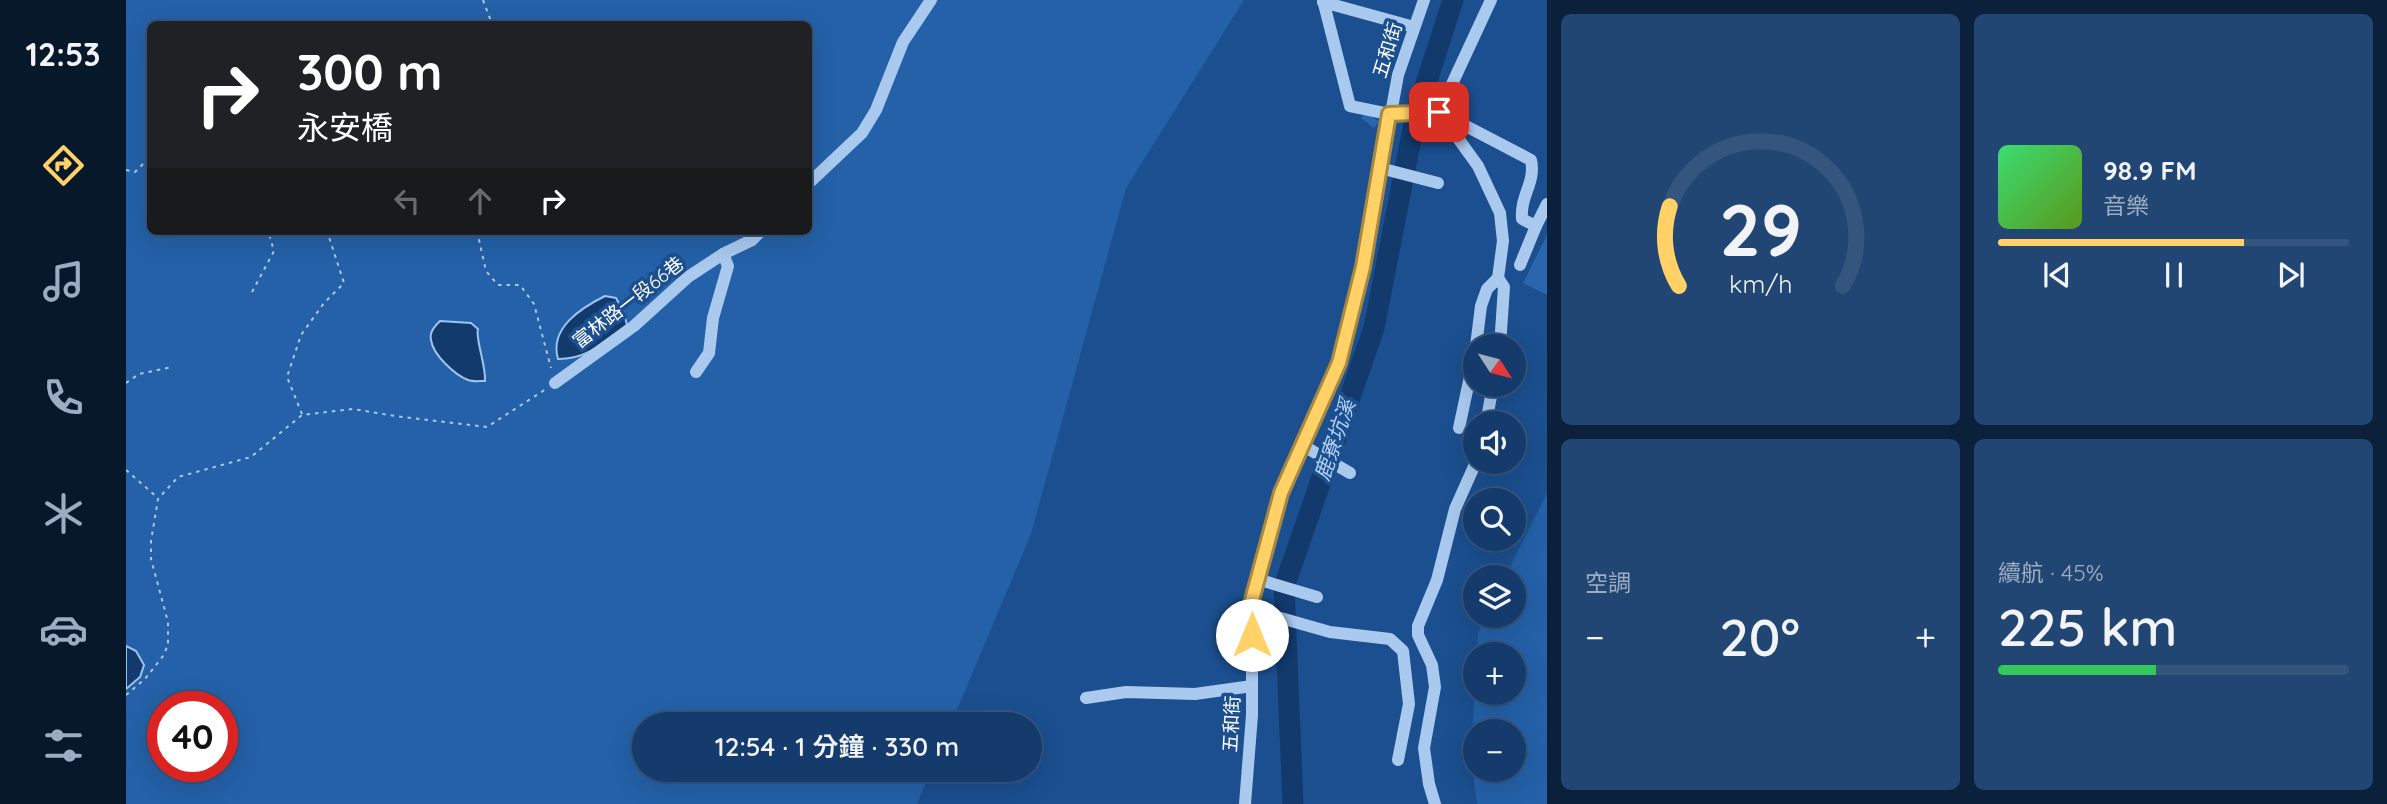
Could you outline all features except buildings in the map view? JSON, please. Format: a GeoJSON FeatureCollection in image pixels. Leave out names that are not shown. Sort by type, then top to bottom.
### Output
{"type":"FeatureCollection","features":[{"type":"Feature","properties":{"kind":"street"},"geometry":{"type":"LineString","coordinates":[[812,180],[862,133],[876,110],[903,42],[931,0]]}},
{"type":"Feature","properties":{"kind":"street","name":"五和街"},"geometry":{"type":"LineString","coordinates":[[1245,804],[1252,715],[1252,600],[1281,493],[1339,363],[1363,267],[1398,75],[1424,0]]}},
{"type":"Feature","properties":{"kind":"street"},"geometry":{"type":"LineString","coordinates":[[1439,112],[1491,0]]}},
{"type":"Feature","properties":{"kind":"street"},"geometry":{"type":"LineString","coordinates":[[1323,1],[1414,27]]}},
{"type":"Feature","properties":{"kind":"street"},"geometry":{"type":"LineString","coordinates":[[1323,1],[1350,106],[1389,114],[1439,112],[1531,160],[1534,173],[1521,206],[1522,219],[1535,226]]}},
{"type":"Feature","properties":{"kind":"street"},"geometry":{"type":"LineString","coordinates":[[1439,112],[1478,166],[1500,213],[1503,241],[1498,278],[1487,289],[1481,306],[1478,334]]}},
{"type":"Feature","properties":{"kind":"street"},"geometry":{"type":"LineString","coordinates":[[1380,168],[1438,183]]}},
{"type":"Feature","properties":{"kind":"street"},"geometry":{"type":"LineString","coordinates":[[1520,265],[1547,204]]}},
{"type":"Feature","properties":{"kind":"street","name":"富林路一段66巷"},"geometry":{"type":"LineString","coordinates":[[555,383],[634,326],[688,277],[757,235]]}},
{"type":"Feature","properties":{"kind":"street"},"geometry":{"type":"LineString","coordinates":[[696,373],[709,353],[713,318],[728,267],[723,254]]}},
{"type":"Feature","properties":{"kind":"street"},"geometry":{"type":"LineString","coordinates":[[1498,278],[1504,287],[1501,334]]}},
{"type":"Feature","properties":{"kind":"street"},"geometry":{"type":"LineString","coordinates":[[1459,428],[1466,397]]}},
{"type":"Feature","properties":{"kind":"street"},"geometry":{"type":"LineString","coordinates":[[1302,445],[1350,473]]}},
{"type":"Feature","properties":{"kind":"street"},"geometry":{"type":"LineString","coordinates":[[1435,804],[1424,748],[1435,687],[1432,665],[1418,635],[1418,626],[1437,580],[1454,509],[1470,474]]}},
{"type":"Feature","properties":{"kind":"street"},"geometry":{"type":"LineString","coordinates":[[1257,579],[1317,597]]}},
{"type":"Feature","properties":{"kind":"street"},"geometry":{"type":"LineString","coordinates":[[1252,610],[1319,629],[1390,639],[1403,652],[1409,704],[1398,760]]}},
{"type":"Feature","properties":{"kind":"street"},"geometry":{"type":"LineString","coordinates":[[1086,698],[1126,692],[1195,694],[1252,686]]}},
{"type":"Feature","properties":{"kind":"path"},"geometry":{"type":"LineString","coordinates":[[483,0],[491,21]]}},
{"type":"Feature","properties":{"kind":"path"},"geometry":{"type":"LineString","coordinates":[[126,170],[135,172],[147,160]]}},
{"type":"Feature","properties":{"kind":"path"},"geometry":{"type":"LineString","coordinates":[[252,292],[274,251],[269,235]]}},
{"type":"Feature","properties":{"kind":"path"},"geometry":{"type":"LineString","coordinates":[[302,415],[287,377],[301,335],[324,303],[344,283],[328,235]]}},
{"type":"Feature","properties":{"kind":"path"},"geometry":{"type":"LineString","coordinates":[[126,695],[145,679],[168,645],[168,622],[151,559],[151,541],[158,499],[178,477],[251,457],[302,415],[353,409],[487,427],[555,383],[534,304],[520,285],[498,285],[486,271],[478,235]]}},
{"type":"Feature","properties":{"kind":"path"},"geometry":{"type":"LineString","coordinates":[[126,383],[139,374],[172,367]]}},
{"type":"Feature","properties":{"kind":"path"},"geometry":{"type":"LineString","coordinates":[[126,470],[158,499]]}},
{"type":"Feature","properties":{"kind":"shaded area"},"geometry":{"type":"Polygon","coordinates":[[[126,0],[1244,0],[1126,188],[1031,534],[956,712],[632,712],[632,782],[926,782],[917,804],[126,804],[126,0]]]}},
{"type":"Feature","properties":{"kind":"shaded area"},"geometry":{"type":"Polygon","coordinates":[[[605,296],[616,298],[627,325],[587,353],[558,359],[558,338],[569,320],[605,296]]]}},
{"type":"Feature","properties":{"kind":"shaded area"},"geometry":{"type":"Polygon","coordinates":[[[440,321],[471,323],[478,329],[485,381],[472,381],[463,377],[440,358],[433,346],[431,334],[440,321]]]}},
{"type":"Feature","properties":{"kind":"shaded area"},"geometry":{"type":"Polygon","coordinates":[[[1547,493],[1547,804],[1477,804],[1474,782],[1526,782],[1526,719],[1473,719],[1474,705],[1526,705],[1526,642],[1478,642],[1480,628],[1526,628],[1526,565],[1511,565],[1518,551],[1526,551],[1526,535],[1547,493]]]}},
{"type":"Feature","properties":{"kind":"shaded area"},"geometry":{"type":"Polygon","coordinates":[[[126,646],[136,651],[144,665],[140,677],[126,689],[126,646]]]}},
{"type":"Feature","properties":{"kind":"waterway","name":"鹿寮坑溪"},"geometry":{"type":"LineString","coordinates":[[1293,804],[1284,587],[1374,328],[1415,118],[1453,0]]}},
{"type":"Feature","properties":{"kind":"route"},"geometry":{"type":"LineString","coordinates":[[1252,635],[1252,600],[1281,493],[1339,363],[1363,267],[1389,114],[1439,112]]}}]}
